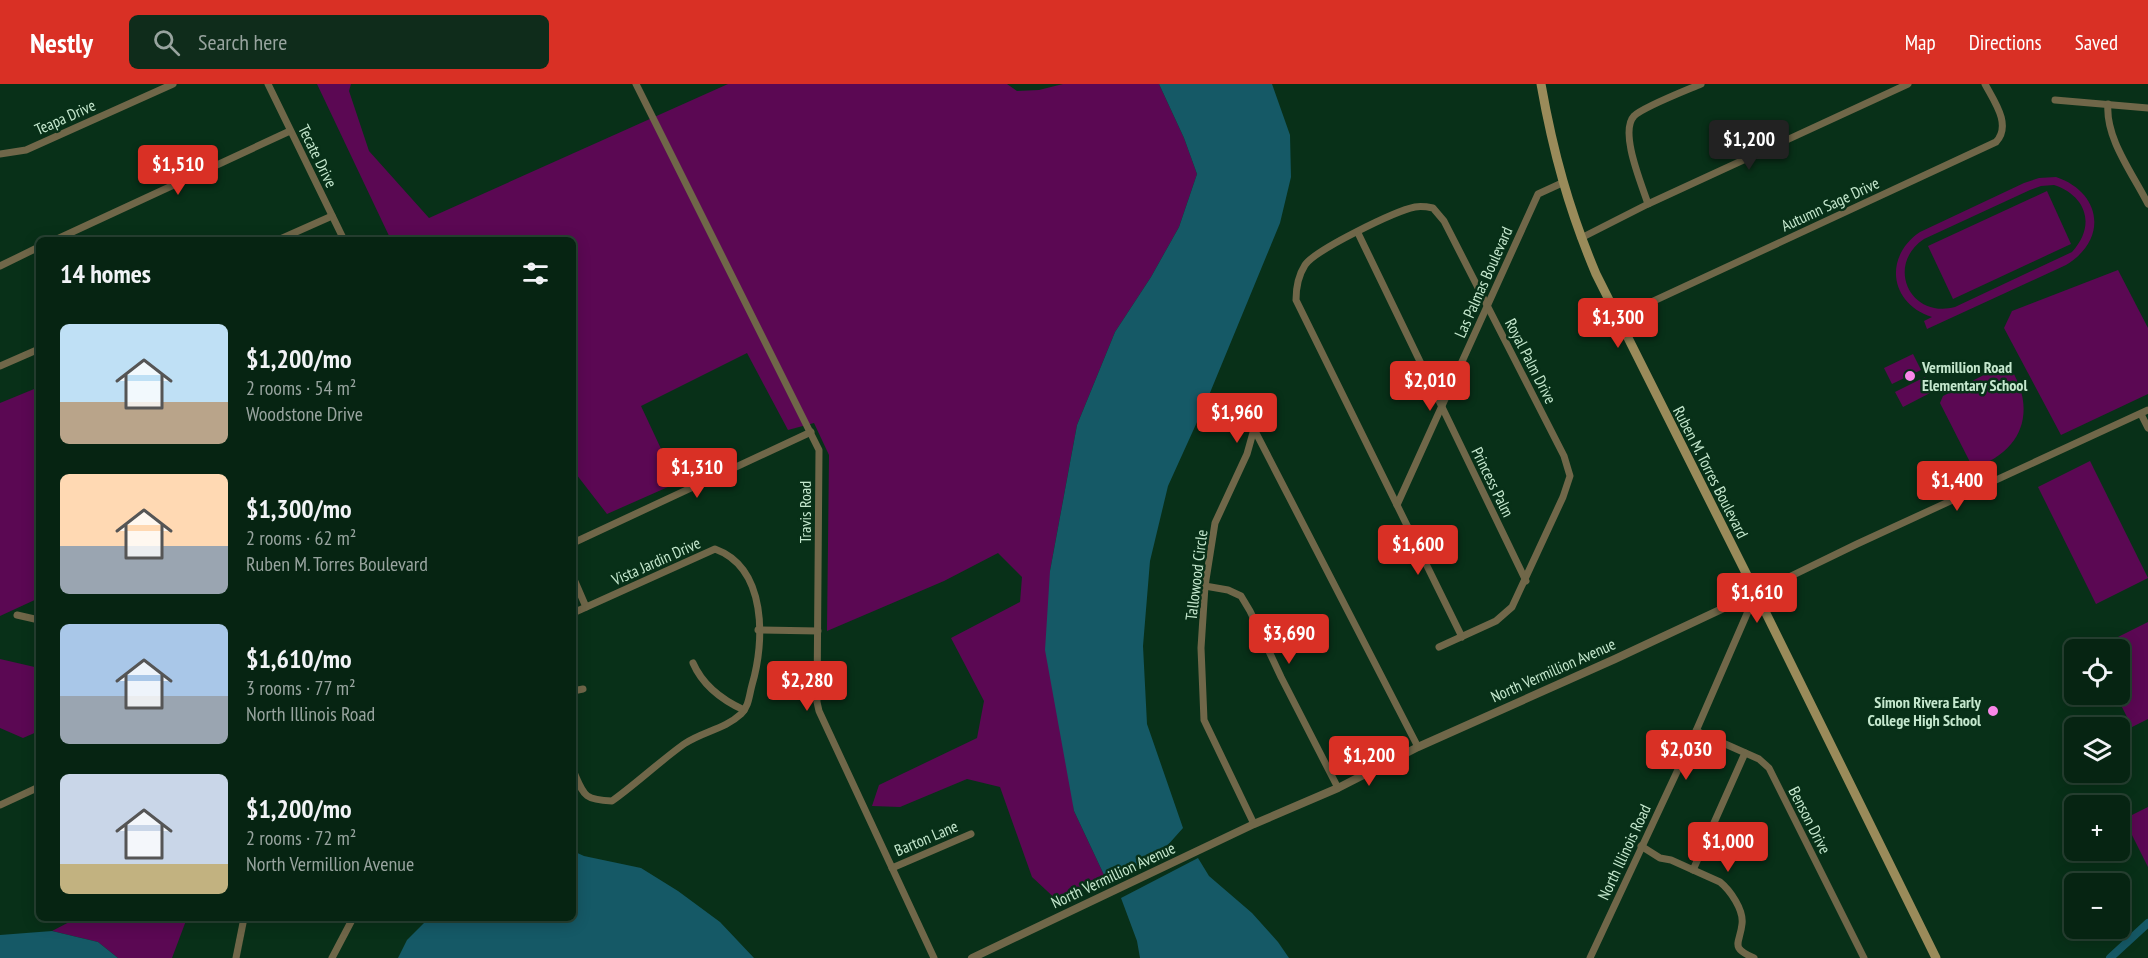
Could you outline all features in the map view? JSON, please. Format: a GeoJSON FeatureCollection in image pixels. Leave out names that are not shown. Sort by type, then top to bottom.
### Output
{"type":"FeatureCollection","features":[{"type":"Feature","properties":{"kind":"main road","name":"Ruben M. Torres Boulevard"},"geometry":{"type":"LineString","coordinates":[[1541,84],[1553,150],[1562,183],[1581,238],[1617,318],[1936,958]]}},
{"type":"Feature","properties":{"kind":"street","name":"Teapa Drive"},"geometry":{"type":"LineString","coordinates":[[0,154],[26,150],[173,84]]}},
{"type":"Feature","properties":{"kind":"street","name":"Tecate Drive"},"geometry":{"type":"LineString","coordinates":[[268,84],[342,237]]}},
{"type":"Feature","properties":{"kind":"street","name":"Travis Road"},"geometry":{"type":"LineString","coordinates":[[636,84],[819,450],[817,702],[819,711],[934,958]]}},
{"type":"Feature","properties":{"kind":"street"},"geometry":{"type":"LineString","coordinates":[[1648,204],[1634,159],[1628,132],[1629,125],[1637,113],[1701,84]]}},
{"type":"Feature","properties":{"kind":"street"},"geometry":{"type":"LineString","coordinates":[[1581,238],[1648,204],[1908,84]]}},
{"type":"Feature","properties":{"kind":"street","name":"Autumn Sage Drive"},"geometry":{"type":"LineString","coordinates":[[1617,318],[1996,142],[2000,137],[2002,123],[2000,113],[1985,84]]}},
{"type":"Feature","properties":{"kind":"street"},"geometry":{"type":"LineString","coordinates":[[2055,100],[2148,108]]}},
{"type":"Feature","properties":{"kind":"street"},"geometry":{"type":"LineString","coordinates":[[2108,104],[2107,116],[2113,138],[2148,204]]}},
{"type":"Feature","properties":{"kind":"street"},"geometry":{"type":"LineString","coordinates":[[61,237],[290,130]]}},
{"type":"Feature","properties":{"kind":"street","name":"Las Palmas Boulevard"},"geometry":{"type":"LineString","coordinates":[[1397,505],[1538,194],[1562,183]]}},
{"type":"Feature","properties":{"kind":"street","name":"Royal Palm Drive"},"geometry":{"type":"LineString","coordinates":[[1397,505],[1296,300],[1296,286],[1305,265],[1316,254],[1393,215],[1417,206],[1433,208],[1444,221],[1564,456],[1570,476],[1526,581],[1512,607],[1496,621],[1439,647]]}},
{"type":"Feature","properties":{"kind":"street"},"geometry":{"type":"LineString","coordinates":[[285,237],[332,216]]}},
{"type":"Feature","properties":{"kind":"street","name":"Princess Palm"},"geometry":{"type":"LineString","coordinates":[[1358,233],[1526,581]]}},
{"type":"Feature","properties":{"kind":"street"},"geometry":{"type":"LineString","coordinates":[[0,266],[36,249]]}},
{"type":"Feature","properties":{"kind":"street"},"geometry":{"type":"LineString","coordinates":[[0,366],[36,350]]}},
{"type":"Feature","properties":{"kind":"street"},"geometry":{"type":"LineString","coordinates":[[2144,412],[2148,428]]}},
{"type":"Feature","properties":{"kind":"street","name":"North Vermillion Avenue"},"geometry":{"type":"LineString","coordinates":[[972,958],[1254,824],[1338,788],[1418,747],[1615,659],[2144,412]]}},
{"type":"Feature","properties":{"kind":"street","name":"Tallowood Circle"},"geometry":{"type":"LineString","coordinates":[[1254,824],[1204,720],[1201,648],[1205,586],[1215,523],[1246,454],[1254,429],[1418,747]]}},
{"type":"Feature","properties":{"kind":"street"},"geometry":{"type":"LineString","coordinates":[[576,542],[811,432]]}},
{"type":"Feature","properties":{"kind":"street"},"geometry":{"type":"LineString","coordinates":[[1397,505],[1462,636]]}},
{"type":"Feature","properties":{"kind":"street","name":"Vista Jardin Drive"},"geometry":{"type":"LineString","coordinates":[[576,613],[715,549],[736,560],[748,575],[755,592],[758,630],[758,666],[744,710]]}},
{"type":"Feature","properties":{"kind":"street"},"geometry":{"type":"LineString","coordinates":[[576,583],[586,608]]}},
{"type":"Feature","properties":{"kind":"street"},"geometry":{"type":"LineString","coordinates":[[1205,586],[1228,590],[1241,596],[1338,788]]}},
{"type":"Feature","properties":{"kind":"street","name":"North Illinois Road"},"geometry":{"type":"LineString","coordinates":[[1590,958],[1696,731],[1756,593]]}},
{"type":"Feature","properties":{"kind":"street"},"geometry":{"type":"LineString","coordinates":[[17,615],[36,619]]}},
{"type":"Feature","properties":{"kind":"street"},"geometry":{"type":"LineString","coordinates":[[758,630],[818,631]]}},
{"type":"Feature","properties":{"kind":"street"},"geometry":{"type":"LineString","coordinates":[[576,777],[583,794],[596,800],[612,801],[686,743],[728,723],[744,710],[727,702],[709,687],[693,663]]}},
{"type":"Feature","properties":{"kind":"street"},"geometry":{"type":"LineString","coordinates":[[576,690],[583,689]]}},
{"type":"Feature","properties":{"kind":"street","name":"Benson Drive"},"geometry":{"type":"LineString","coordinates":[[1696,731],[1764,763],[1772,774],[1864,958]]}},
{"type":"Feature","properties":{"kind":"street"},"geometry":{"type":"LineString","coordinates":[[1693,870],[1745,753]]}},
{"type":"Feature","properties":{"kind":"street"},"geometry":{"type":"LineString","coordinates":[[0,805],[36,788]]}},
{"type":"Feature","properties":{"kind":"street","name":"Barton Lane"},"geometry":{"type":"LineString","coordinates":[[892,868],[971,834]]}},
{"type":"Feature","properties":{"kind":"street"},"geometry":{"type":"LineString","coordinates":[[1641,846],[1660,858],[1671,860],[1720,882],[1726,887],[1742,918],[1738,947],[1741,952],[1754,958]]}},
{"type":"Feature","properties":{"kind":"street"},"geometry":{"type":"LineString","coordinates":[[236,958],[243,921]]}},
{"type":"Feature","properties":{"kind":"street"},"geometry":{"type":"LineString","coordinates":[[332,958],[351,921]]}},
{"type":"Feature","properties":{"kind":"shaded area"},"geometry":{"type":"Polygon","coordinates":[[[317,84],[351,84],[349,91],[369,151],[429,218],[728,84],[1007,84],[1017,91],[1039,90],[1063,84],[1159,84],[1184,138],[1197,174],[1179,227],[1151,277],[1115,332],[1077,425],[1050,571],[1074,811],[1105,877],[1060,903],[1032,877],[1000,787],[967,779],[900,807],[872,806],[879,785],[977,738],[984,701],[951,638],[1020,602],[1022,577],[998,553],[944,581],[827,631],[829,455],[814,423],[788,430],[747,353],[641,406],[677,483],[607,514],[576,474],[576,237],[390,237],[317,84]]]}},
{"type":"Feature","properties":{"kind":"shaded area"},"geometry":{"type":"Polygon","coordinates":[[[2056,177],[2083,193],[2094,217],[2094,230],[2089,242],[2080,254],[2066,265],[1927,329],[1924,321],[1932,317],[1918,311],[1907,302],[1896,279],[1896,266],[1908,242],[1920,232],[2039,178],[2056,177]],[[2054,185],[2041,186],[1924,239],[1912,250],[1906,262],[1905,275],[1908,287],[1915,298],[1939,309],[1955,307],[2072,252],[2084,232],[2086,222],[2081,204],[2065,190],[2054,185]]]}},
{"type":"Feature","properties":{"kind":"shaded area"},"geometry":{"type":"Polygon","coordinates":[[[2047,191],[2071,244],[1953,299],[1928,246],[2047,191]]]}},
{"type":"Feature","properties":{"kind":"shaded area"},"geometry":{"type":"Polygon","coordinates":[[[2118,270],[2148,328],[2148,394],[2061,435],[2004,328],[2012,311],[2118,270]]]}},
{"type":"Feature","properties":{"kind":"shaded area"},"geometry":{"type":"Polygon","coordinates":[[[1913,354],[1921,370],[1892,384],[1884,368],[1913,354]]]}},
{"type":"Feature","properties":{"kind":"shaded area"},"geometry":{"type":"Polygon","coordinates":[[[2007,363],[2017,379],[2022,396],[2024,411],[2021,426],[2015,439],[2005,451],[1973,468],[1940,403],[1943,396],[2007,363]]]}},
{"type":"Feature","properties":{"kind":"shaded area"},"geometry":{"type":"Polygon","coordinates":[[[1925,377],[1932,392],[1903,407],[1895,392],[1925,377]]]}},
{"type":"Feature","properties":{"kind":"shaded area"},"geometry":{"type":"Polygon","coordinates":[[[36,388],[36,599],[0,616],[0,403],[36,388]]]}},
{"type":"Feature","properties":{"kind":"shaded area"},"geometry":{"type":"Polygon","coordinates":[[[2090,461],[2148,578],[2096,604],[2038,487],[2090,461]]]}},
{"type":"Feature","properties":{"kind":"shaded area"},"geometry":{"type":"Polygon","coordinates":[[[2148,622],[2148,719],[2132,727],[2130,717],[2127,717],[2121,705],[2130,705],[2130,639],[2114,639],[2148,622]]]}},
{"type":"Feature","properties":{"kind":"shaded area"},"geometry":{"type":"Polygon","coordinates":[[[0,659],[36,667],[36,732],[23,738],[0,728],[0,659]]]}},
{"type":"Feature","properties":{"kind":"shaded area"},"geometry":{"type":"Polygon","coordinates":[[[2148,807],[2148,867],[2130,831],[2130,816],[2148,807]]]}},
{"type":"Feature","properties":{"kind":"shaded area"},"geometry":{"type":"Polygon","coordinates":[[[71,921],[186,921],[172,958],[118,958],[98,942],[52,931],[71,921]]]}},
{"type":"Feature","properties":{"kind":"water"},"geometry":{"type":"Polygon","coordinates":[[[1159,84],[1272,84],[1290,135],[1291,177],[1280,223],[1207,400],[1168,486],[1150,561],[1143,646],[1147,724],[1183,828],[1158,856],[1124,872],[1105,877],[1074,811],[1045,650],[1050,571],[1077,425],[1115,332],[1151,277],[1179,227],[1197,174],[1184,138],[1159,84]]]}},
{"type":"Feature","properties":{"kind":"water"},"geometry":{"type":"Polygon","coordinates":[[[576,852],[641,868],[678,891],[720,922],[754,958],[398,958],[407,940],[426,921],[576,921],[576,852]]]}},
{"type":"Feature","properties":{"kind":"water"},"geometry":{"type":"Polygon","coordinates":[[[1198,858],[1209,876],[1252,913],[1289,958],[1140,958],[1137,941],[1121,898],[1198,858]]]}},
{"type":"Feature","properties":{"kind":"water"},"geometry":{"type":"Polygon","coordinates":[[[52,931],[98,942],[118,958],[0,958],[0,935],[52,931]]]}},
{"type":"Feature","properties":{"kind":"waterway"},"geometry":{"type":"LineString","coordinates":[[2110,958],[2148,923]]}},
{"type":"Feature","properties":{"kind":"place","name":"Vermillion Road Elementary School"},"geometry":{"type":"Point","coordinates":[1910,376]}},
{"type":"Feature","properties":{"kind":"place","name":"Símon Rivera Early College High School"},"geometry":{"type":"Point","coordinates":[1993,711]}}]}
